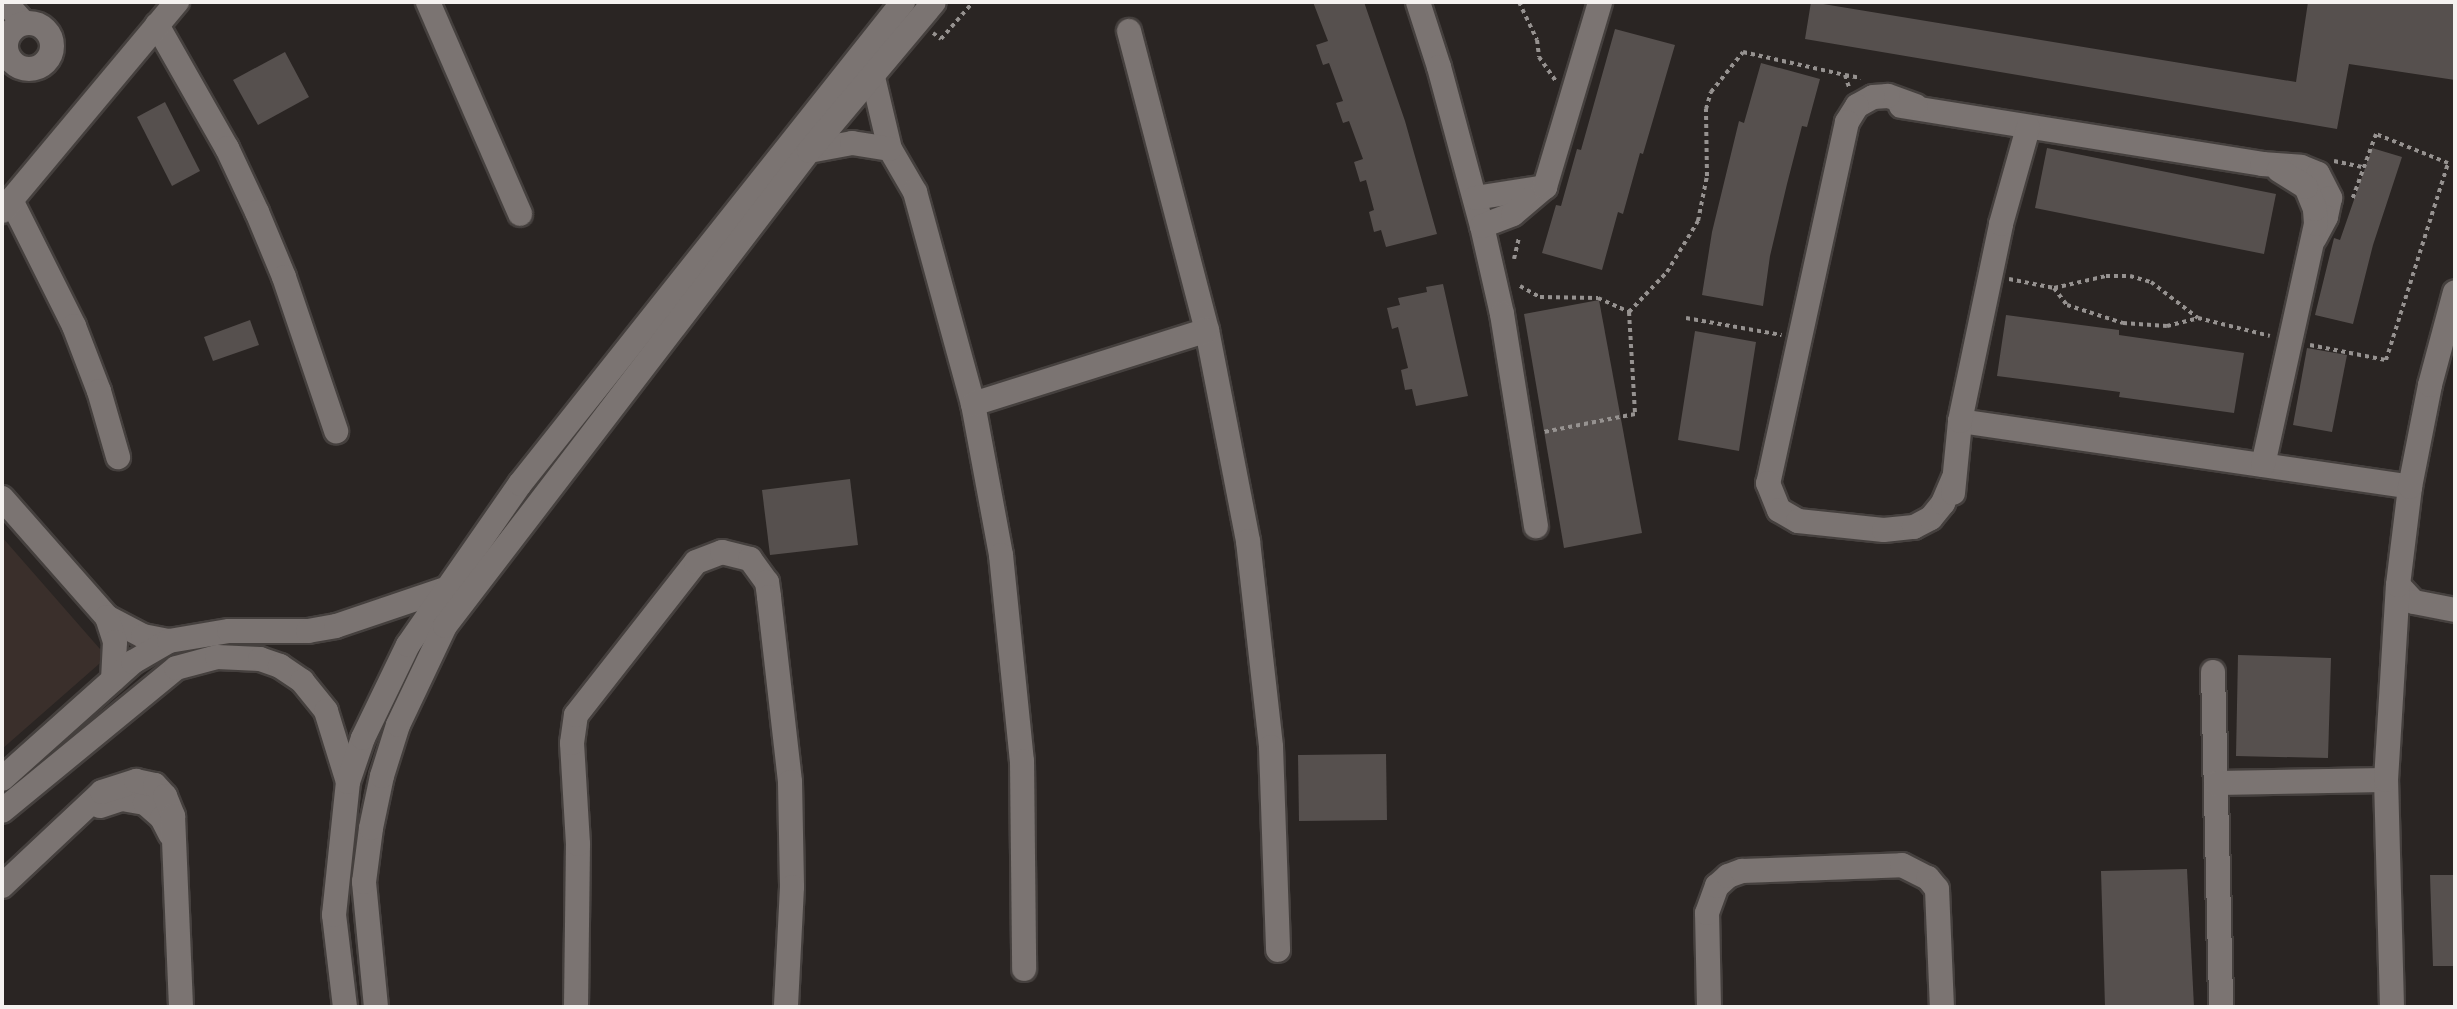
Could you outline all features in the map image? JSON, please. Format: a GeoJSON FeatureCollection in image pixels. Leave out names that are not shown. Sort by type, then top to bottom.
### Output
{"type":"FeatureCollection","features":[{"type":"Feature","properties":{"kind":"street"},"geometry":{"type":"LineString","coordinates":[[5,2],[24,23]]}},
{"type":"Feature","properties":{"kind":"street"},"geometry":{"type":"LineString","coordinates":[[118,457],[74,326],[6,206],[177,2]]}},
{"type":"Feature","properties":{"kind":"street"},"geometry":{"type":"LineString","coordinates":[[428,2],[520,214]]}},
{"type":"Feature","properties":{"kind":"street"},"geometry":{"type":"LineString","coordinates":[[345,1007],[334,915],[348,782],[363,738],[408,645],[520,484],[903,2]]}},
{"type":"Feature","properties":{"kind":"street"},"geometry":{"type":"LineString","coordinates":[[376,1007],[364,882],[371,828],[382,776],[398,725],[445,626],[809,151],[934,2]]}},
{"type":"Feature","properties":{"kind":"street"},"geometry":{"type":"LineString","coordinates":[[1418,2],[1475,198],[1502,314],[1536,526]]}},
{"type":"Feature","properties":{"kind":"street"},"geometry":{"type":"LineString","coordinates":[[1482,226],[1513,214],[1545,187],[1600,2]]}},
{"type":"Feature","properties":{"kind":"street"},"geometry":{"type":"LineString","coordinates":[[157,25],[227,148],[257,212],[284,277],[336,431]]}},
{"type":"Feature","properties":{"kind":"street"},"geometry":{"type":"LineString","coordinates":[[1129,31],[1207,330],[1233,453],[1261,643],[1271,747],[1278,950]]}},
{"type":"Feature","properties":{"kind":"street"},"geometry":{"type":"LineString","coordinates":[[872,73],[890,149],[915,192],[973,404],[1001,555],[1014,658],[1026,865],[1024,969]]}},
{"type":"Feature","properties":{"kind":"street"},"geometry":{"type":"LineString","coordinates":[[2028,128],[2001,224],[1960,421],[1953,479],[1943,503],[1931,518],[1914,527],[1884,530],[1820,521],[1795,506],[1782,488],[1778,446],[1799,338],[1845,146],[1854,128],[1867,115],[1886,106],[1916,106],[2028,128],[2262,164],[2287,172],[2306,187],[2315,209],[2315,238],[2288,340],[2263,465]]}},
{"type":"Feature","properties":{"kind":"street"},"geometry":{"type":"LineString","coordinates":[[809,151],[852,143],[890,149]]}},
{"type":"Feature","properties":{"kind":"street"},"geometry":{"type":"LineString","coordinates":[[1475,198],[1545,187]]}},
{"type":"Feature","properties":{"kind":"street"},"geometry":{"type":"LineString","coordinates":[[2392,1007],[2386,780],[2394,628],[2410,487],[2430,385],[2455,292]]}},
{"type":"Feature","properties":{"kind":"street"},"geometry":{"type":"LineString","coordinates":[[973,404],[1207,330]]}},
{"type":"Feature","properties":{"kind":"street"},"geometry":{"type":"LineString","coordinates":[[1960,421],[2410,487]]}},
{"type":"Feature","properties":{"kind":"street"},"geometry":{"type":"LineString","coordinates":[[2,498],[107,617],[143,636],[169,641]]}},
{"type":"Feature","properties":{"kind":"street"},"geometry":{"type":"LineString","coordinates":[[576,1007],[579,857],[572,743],[576,715],[696,562],[722,552],[750,559],[767,582],[790,782],[792,887],[786,1007]]}},
{"type":"Feature","properties":{"kind":"street"},"geometry":{"type":"LineString","coordinates":[[2398,585],[2414,602],[2455,610]]}},
{"type":"Feature","properties":{"kind":"street"},"geometry":{"type":"LineString","coordinates":[[2,779],[142,655],[169,641],[229,631],[308,631],[336,626],[445,589]]}},
{"type":"Feature","properties":{"kind":"street"},"geometry":{"type":"LineString","coordinates":[[107,617],[116,655],[113,680]]}},
{"type":"Feature","properties":{"kind":"street"},"geometry":{"type":"LineString","coordinates":[[2394,628],[2425,621],[2455,623]]}},
{"type":"Feature","properties":{"kind":"street"},"geometry":{"type":"LineString","coordinates":[[2,811],[176,668],[217,657],[260,659],[280,666],[302,681],[326,711],[348,782]]}},
{"type":"Feature","properties":{"kind":"street"},"geometry":{"type":"LineString","coordinates":[[2213,672],[2221,1007]]}},
{"type":"Feature","properties":{"kind":"street"},"geometry":{"type":"LineString","coordinates":[[2216,783],[2386,780]]}},
{"type":"Feature","properties":{"kind":"street"},"geometry":{"type":"LineString","coordinates":[[2,886],[79,815],[111,801],[134,800],[154,810],[173,840],[181,1007]]}},
{"type":"Feature","properties":{"kind":"street"},"geometry":{"type":"LineString","coordinates":[[1709,1007],[1707,913],[1717,886],[1728,876],[1742,871],[1902,865],[1928,878],[1937,889],[1942,1007]]}},
{"type":"Feature","properties":{"kind":"path"},"geometry":{"type":"LineString","coordinates":[[1519,2],[1537,40],[1539,57],[1551,78],[1573,94]]}},
{"type":"Feature","properties":{"kind":"path"},"geometry":{"type":"LineString","coordinates":[[1522,436],[1635,414],[1629,312],[1667,272],[1698,221],[1707,176],[1706,109],[1711,92],[1743,52],[1845,75],[1849,94]]}},
{"type":"Feature","properties":{"kind":"path"},"geometry":{"type":"LineString","coordinates":[[2448,163],[2455,165]]}},
{"type":"Feature","properties":{"kind":"path"},"geometry":{"type":"LineString","coordinates":[[1513,214],[1520,234],[1513,268]]}},
{"type":"Feature","properties":{"kind":"path"},"geometry":{"type":"LineString","coordinates":[[1517,281],[1529,294],[1559,299],[1598,298],[1629,312]]}},
{"type":"Feature","properties":{"kind":"path"},"geometry":{"type":"LineString","coordinates":[[2054,288],[2067,305],[2123,323],[2167,326],[2198,318]]}},
{"type":"Feature","properties":{"kind":"path"},"geometry":{"type":"LineString","coordinates":[[1686,318],[1799,338]]}},
{"type":"Feature","properties":{"kind":"shaded area"},"geometry":{"type":"Polygon","coordinates":[[[2,537],[107,657],[2,749],[2,537]]]}},
{"type":"Feature","properties":{"kind":"building"},"geometry":{"type":"Polygon","coordinates":[[[1313,2],[1364,2],[1405,121],[1437,234],[1386,247],[1381,230],[1374,232],[1369,212],[1374,210],[1366,180],[1360,182],[1354,162],[1363,159],[1349,121],[1343,123],[1336,103],[1343,101],[1329,63],[1323,65],[1316,45],[1328,41],[1313,2]]]}},
{"type":"Feature","properties":{"kind":"building"},"geometry":{"type":"Polygon","coordinates":[[[1811,2],[2296,82],[2308,2],[2455,2],[2455,80],[2349,64],[2337,129],[1805,39],[1811,2]]]}},
{"type":"Feature","properties":{"kind":"building"},"geometry":{"type":"Polygon","coordinates":[[[1615,29],[1675,45],[1643,154],[1640,153],[1623,214],[1618,212],[1602,270],[1542,253],[1556,205],[1561,206],[1577,149],[1581,150],[1615,29]]]}},
{"type":"Feature","properties":{"kind":"building"},"geometry":{"type":"Polygon","coordinates":[[[285,52],[309,97],[258,125],[233,80],[285,52]]]}},
{"type":"Feature","properties":{"kind":"building"},"geometry":{"type":"Polygon","coordinates":[[[1761,63],[1820,79],[1807,127],[1802,126],[1787,184],[1770,256],[1763,306],[1702,295],[1712,232],[1739,121],[1744,123],[1761,63]]]}},
{"type":"Feature","properties":{"kind":"building"},"geometry":{"type":"Polygon","coordinates":[[[165,102],[200,171],[172,186],[137,117],[165,102]]]}},
{"type":"Feature","properties":{"kind":"building"},"geometry":{"type":"Polygon","coordinates":[[[2047,148],[2276,194],[2264,254],[2035,208],[2047,148]]]}},
{"type":"Feature","properties":{"kind":"building"},"geometry":{"type":"Polygon","coordinates":[[[2372,148],[2402,157],[2373,245],[2353,324],[2315,315],[2334,238],[2340,240],[2372,148]]]}},
{"type":"Feature","properties":{"kind":"building"},"geometry":{"type":"Polygon","coordinates":[[[1443,284],[1468,396],[1416,406],[1412,389],[1405,390],[1401,370],[1408,368],[1398,327],[1392,329],[1387,308],[1400,305],[1398,298],[1427,292],[1426,287],[1443,284]]]}},
{"type":"Feature","properties":{"kind":"building"},"geometry":{"type":"Polygon","coordinates":[[[1599,300],[1642,533],[1564,548],[1524,314],[1599,300]]]}},
{"type":"Feature","properties":{"kind":"building"},"geometry":{"type":"Polygon","coordinates":[[[2006,315],[2119,330],[2119,335],[2244,353],[2234,413],[2119,397],[2120,392],[1997,376],[2006,315]]]}},
{"type":"Feature","properties":{"kind":"building"},"geometry":{"type":"Polygon","coordinates":[[[250,320],[259,345],[213,361],[204,337],[250,320]]]}},
{"type":"Feature","properties":{"kind":"building"},"geometry":{"type":"Polygon","coordinates":[[[1695,331],[1756,342],[1739,451],[1678,440],[1695,331]]]}},
{"type":"Feature","properties":{"kind":"building"},"geometry":{"type":"Polygon","coordinates":[[[2307,348],[2347,355],[2332,432],[2293,425],[2307,348]]]}},
{"type":"Feature","properties":{"kind":"building"},"geometry":{"type":"Polygon","coordinates":[[[850,479],[858,545],[770,555],[762,490],[850,479]]]}},
{"type":"Feature","properties":{"kind":"building"},"geometry":{"type":"Polygon","coordinates":[[[2238,655],[2331,658],[2328,758],[2236,756],[2238,655]]]}},
{"type":"Feature","properties":{"kind":"building"},"geometry":{"type":"Polygon","coordinates":[[[1386,754],[1387,820],[1299,821],[1298,755],[1386,754]]]}},
{"type":"Feature","properties":{"kind":"building"},"geometry":{"type":"Polygon","coordinates":[[[2187,869],[2194,1007],[2105,1007],[2101,871],[2187,869]]]}},
{"type":"Feature","properties":{"kind":"building"},"geometry":{"type":"Polygon","coordinates":[[[2430,875],[2455,875],[2455,966],[2433,966],[2430,875]]]}}]}
